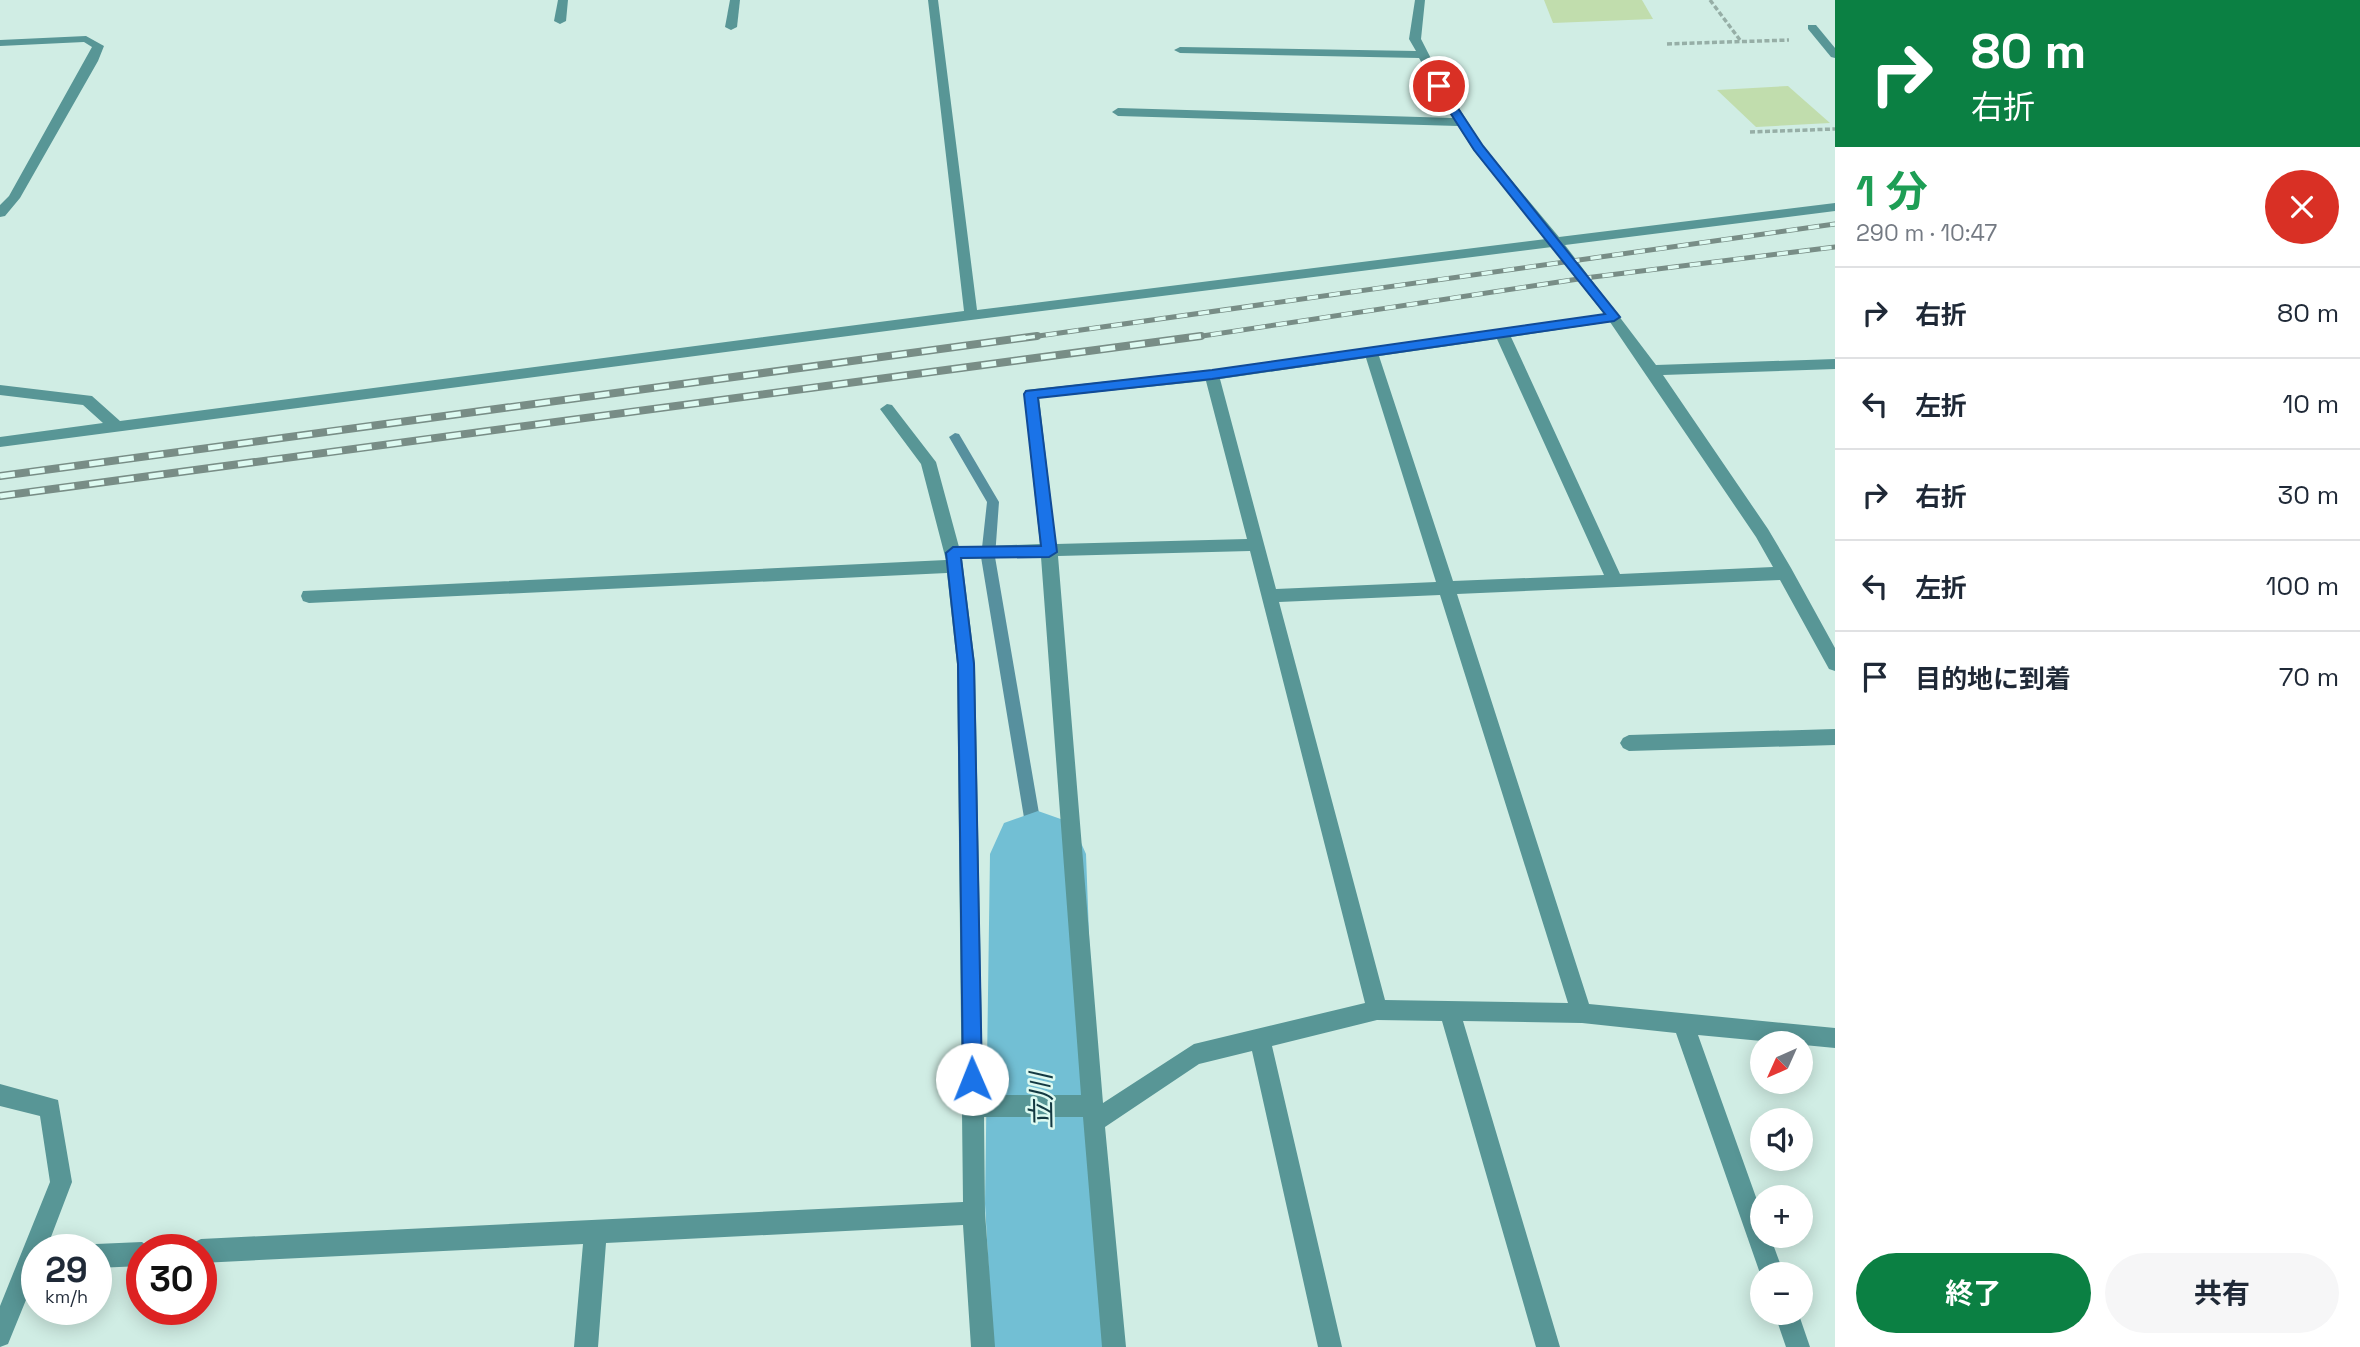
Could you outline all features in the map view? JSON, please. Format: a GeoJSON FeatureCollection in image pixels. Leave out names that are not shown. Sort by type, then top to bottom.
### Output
{"type":"FeatureCollection","features":[{"type":"Feature","properties":{"kind":"street"},"geometry":{"type":"LineString","coordinates":[[560,21],[563,0]]}},
{"type":"Feature","properties":{"kind":"street"},"geometry":{"type":"LineString","coordinates":[[731,27],[734,0]]}},
{"type":"Feature","properties":{"kind":"street"},"geometry":{"type":"LineString","coordinates":[[933,0],[971,315]]}},
{"type":"Feature","properties":{"kind":"street"},"geometry":{"type":"LineString","coordinates":[[1420,0],[1415,39],[1461,121],[1478,148],[1614,317],[1652,370],[1762,533],[1835,664]]}},
{"type":"Feature","properties":{"kind":"street"},"geometry":{"type":"LineString","coordinates":[[1812,27],[1835,55]]}},
{"type":"Feature","properties":{"kind":"street"},"geometry":{"type":"LineString","coordinates":[[0,43],[86,39],[98,46],[14,198],[0,213]]}},
{"type":"Feature","properties":{"kind":"street"},"geometry":{"type":"LineString","coordinates":[[1180,50],[1423,55]]}},
{"type":"Feature","properties":{"kind":"street"},"geometry":{"type":"LineString","coordinates":[[1118,111],[1461,121]]}},
{"type":"Feature","properties":{"kind":"street"},"geometry":{"type":"LineString","coordinates":[[0,442],[971,315],[1556,244],[1835,207]]}},
{"type":"Feature","properties":{"kind":"street"},"geometry":{"type":"LineString","coordinates":[[1114,1347],[1049,552],[1031,394],[1212,375],[1614,317]]}},
{"type":"Feature","properties":{"kind":"street"},"geometry":{"type":"LineString","coordinates":[[1502,333],[1615,580]]}},
{"type":"Feature","properties":{"kind":"street"},"geometry":{"type":"LineString","coordinates":[[1371,352],[1582,1013]]}},
{"type":"Feature","properties":{"kind":"street"},"geometry":{"type":"LineString","coordinates":[[1652,370],[1835,364]]}},
{"type":"Feature","properties":{"kind":"street"},"geometry":{"type":"LineString","coordinates":[[1212,375],[1377,1010]]}},
{"type":"Feature","properties":{"kind":"street"},"geometry":{"type":"LineString","coordinates":[[0,390],[87,400],[117,426]]}},
{"type":"Feature","properties":{"kind":"street"},"geometry":{"type":"LineString","coordinates":[[887,409],[928,462],[955,557],[966,664],[981,1107],[974,1213],[983,1347]]}},
{"type":"Feature","properties":{"kind":"street"},"geometry":{"type":"LineString","coordinates":[[309,596],[1018,552],[1256,545]]}},
{"type":"Feature","properties":{"kind":"street"},"geometry":{"type":"LineString","coordinates":[[1269,596],[1785,573]]}},
{"type":"Feature","properties":{"kind":"street"},"geometry":{"type":"LineString","coordinates":[[1629,743],[1835,737]]}},
{"type":"Feature","properties":{"kind":"street"},"geometry":{"type":"LineString","coordinates":[[981,1107],[1063,1107],[1094,1114],[1194,1055],[1377,1010],[1582,1013],[1835,1038]]}},
{"type":"Feature","properties":{"kind":"street"},"geometry":{"type":"LineString","coordinates":[[1450,1011],[1548,1347]]}},
{"type":"Feature","properties":{"kind":"street"},"geometry":{"type":"LineString","coordinates":[[1683,1023],[1768,1262]]}},
{"type":"Feature","properties":{"kind":"street"},"geometry":{"type":"LineString","coordinates":[[1261,1038],[1330,1347]]}},
{"type":"Feature","properties":{"kind":"street"},"geometry":{"type":"LineString","coordinates":[[0,1095],[50,1108],[61,1182],[43,1234]]}},
{"type":"Feature","properties":{"kind":"street"},"geometry":{"type":"LineString","coordinates":[[217,1250],[974,1213]]}},
{"type":"Feature","properties":{"kind":"street"},"geometry":{"type":"LineString","coordinates":[[586,1347],[596,1232]]}},
{"type":"Feature","properties":{"kind":"street"},"geometry":{"type":"LineString","coordinates":[[0,1336],[21,1288]]}},
{"type":"Feature","properties":{"kind":"street"},"geometry":{"type":"LineString","coordinates":[[1790,1325],[1798,1347]]}},
{"type":"Feature","properties":{"kind":"path"},"geometry":{"type":"LineString","coordinates":[[1710,0],[1740,40]]}},
{"type":"Feature","properties":{"kind":"path"},"geometry":{"type":"LineString","coordinates":[[1667,44],[1740,40],[1823,40]]}},
{"type":"Feature","properties":{"kind":"path"},"geometry":{"type":"LineString","coordinates":[[1750,132],[1835,129]]}},
{"type":"Feature","properties":{"kind":"green space"},"geometry":{"type":"Polygon","coordinates":[[[1544,0],[1642,0],[1653,19],[1553,23],[1544,0]]]}},
{"type":"Feature","properties":{"kind":"green space"},"geometry":{"type":"Polygon","coordinates":[[[1788,86],[1830,123],[1756,127],[1717,90],[1788,86]]]}},
{"type":"Feature","properties":{"kind":"waterway"},"geometry":{"type":"LineString","coordinates":[[955,437],[993,502],[988,557],[1038,854]]}},
{"type":"Feature","properties":{"kind":"waterway","name":"立川"},"geometry":{"type":"LineString","coordinates":[[1038,854],[1042,1204],[1053,1347]]}},
{"type":"Feature","properties":{"kind":"railway"},"geometry":{"type":"LineString","coordinates":[[1024,338],[1835,224]]}},
{"type":"Feature","properties":{"kind":"railway"},"geometry":{"type":"LineString","coordinates":[[1189,338],[1585,278],[1835,247]]}},
{"type":"Feature","properties":{"kind":"railway"},"geometry":{"type":"LineString","coordinates":[[0,476],[1037,336]]}},
{"type":"Feature","properties":{"kind":"railway"},"geometry":{"type":"LineString","coordinates":[[0,496],[1201,336]]}},
{"type":"Feature","properties":{"kind":"route"},"geometry":{"type":"LineString","coordinates":[[972,1079],[966,664],[953,553],[1049,552],[1031,394],[1212,375],[1614,317],[1478,148],[1439,86]]}}]}
